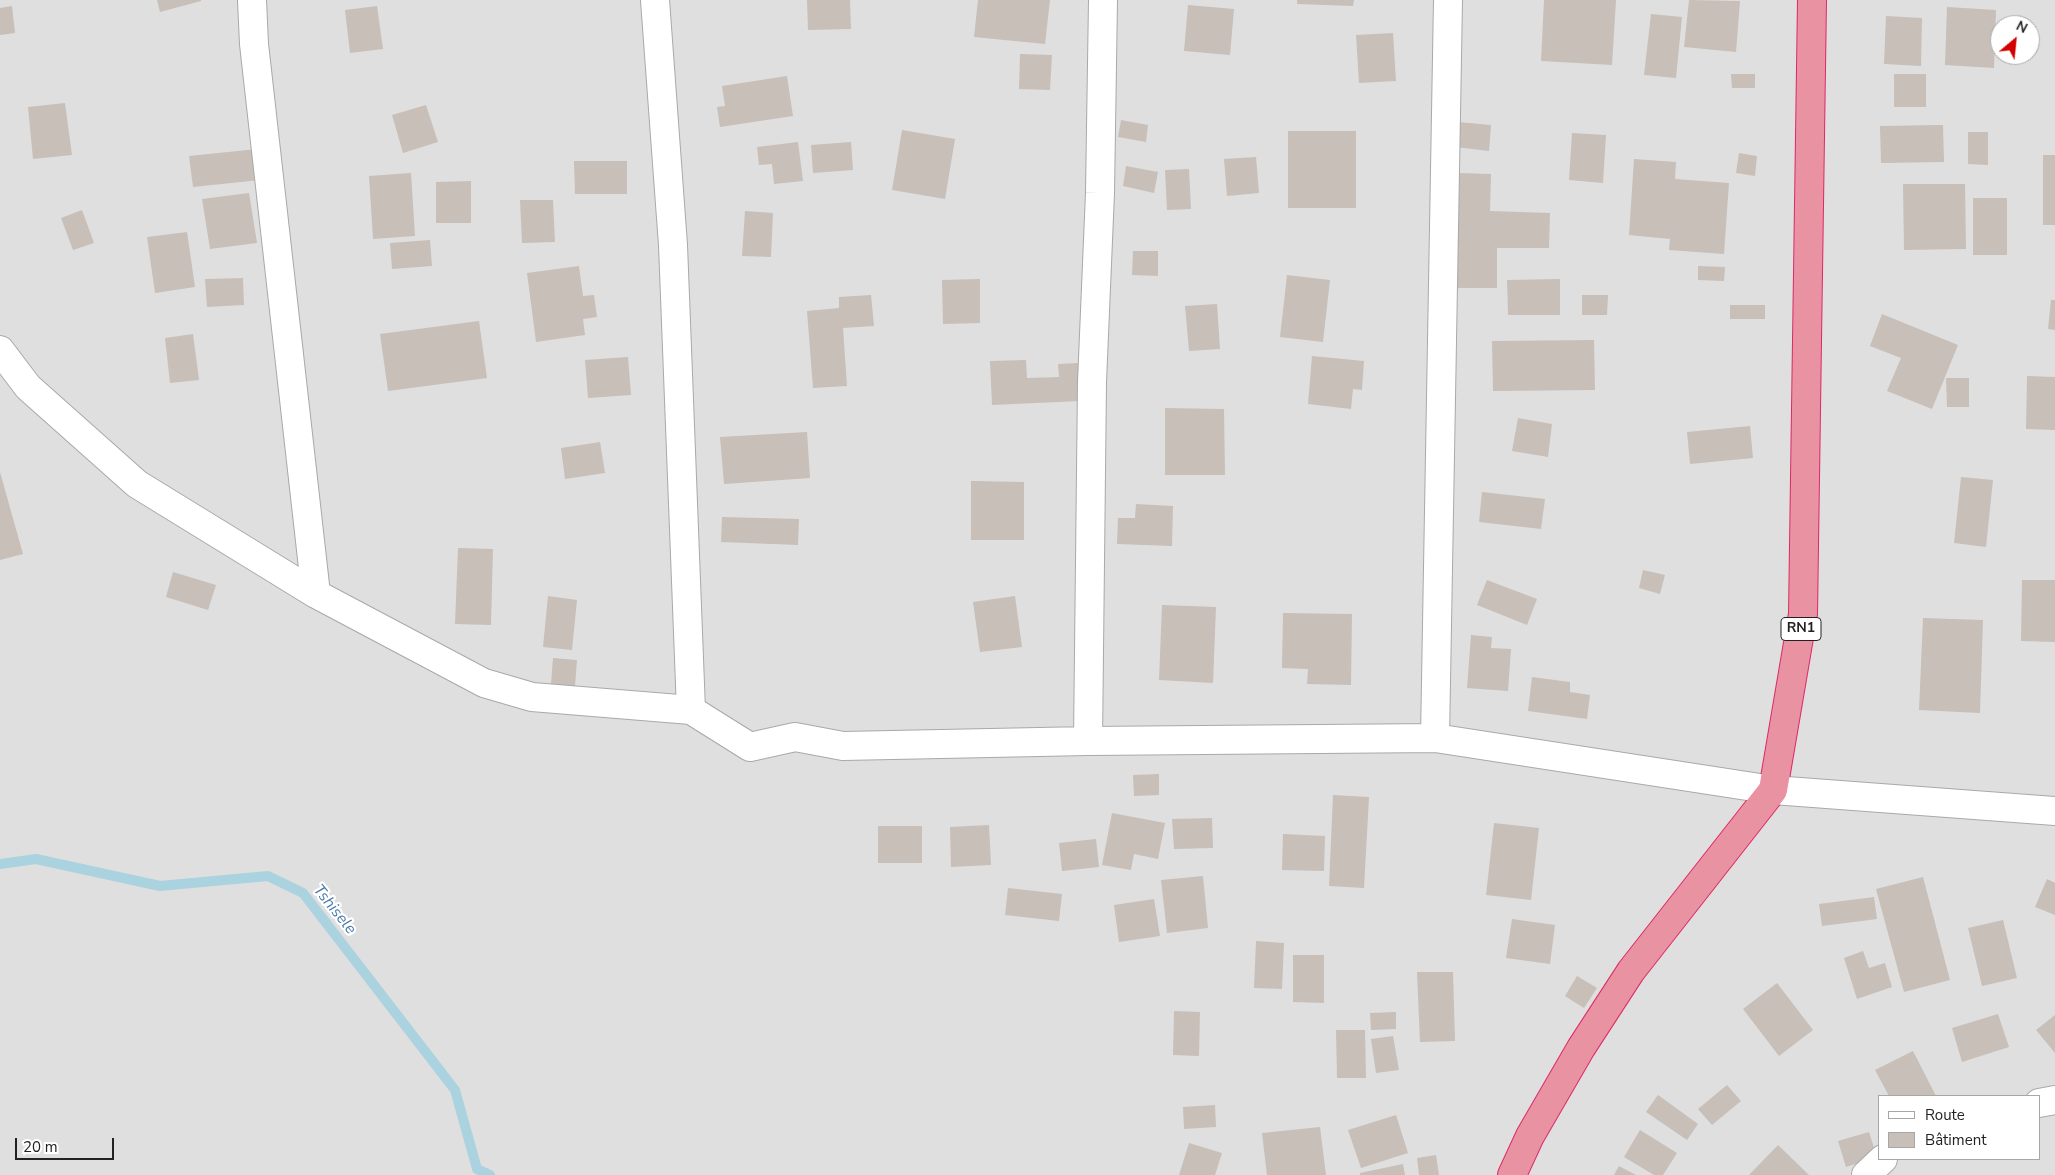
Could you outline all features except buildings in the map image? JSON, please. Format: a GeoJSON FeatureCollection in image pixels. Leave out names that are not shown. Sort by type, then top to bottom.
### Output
{"type":"FeatureCollection","features":[{"type":"Feature","properties":{"kind":"highway","name":"RN1"},"geometry":{"type":"LineString","coordinates":[[1512,1175],[1530,1136],[1581,1048],[1630,972],[1773,790],[1803,614],[1812,0]]}},
{"type":"Feature","properties":{"kind":"street"},"geometry":{"type":"LineString","coordinates":[[252,0],[254,44],[316,594]]}},
{"type":"Feature","properties":{"kind":"street"},"geometry":{"type":"LineString","coordinates":[[655,0],[673,245],[691,710]]}},
{"type":"Feature","properties":{"kind":"street"},"geometry":{"type":"LineString","coordinates":[[1088,741],[1092,382],[1100,193],[1103,0]]}},
{"type":"Feature","properties":{"kind":"street"},"geometry":{"type":"LineString","coordinates":[[1435,738],[1448,0]]}},
{"type":"Feature","properties":{"kind":"street"},"geometry":{"type":"LineString","coordinates":[[0,350],[28,387],[137,484],[316,594],[484,683],[532,697],[691,710],[750,748],[795,737],[843,746],[1088,741],[1435,738],[1773,790],[2055,811]]}},
{"type":"Feature","properties":{"kind":"street"},"geometry":{"type":"LineString","coordinates":[[2040,1103],[2055,1100]]}},
{"type":"Feature","properties":{"kind":"street"},"geometry":{"type":"LineString","coordinates":[[1866,1175],[1882,1160]]}},
{"type":"Feature","properties":{"kind":"shaded area"},"geometry":{"type":"Polygon","coordinates":[[[0,0],[2055,0],[2055,1175],[0,1175],[0,0]]]}},
{"type":"Feature","properties":{"kind":"waterway","name":"Tshisele"},"geometry":{"type":"LineString","coordinates":[[0,864],[36,859],[160,886],[268,876],[303,893],[455,1090],[477,1169],[490,1175]]}}]}
